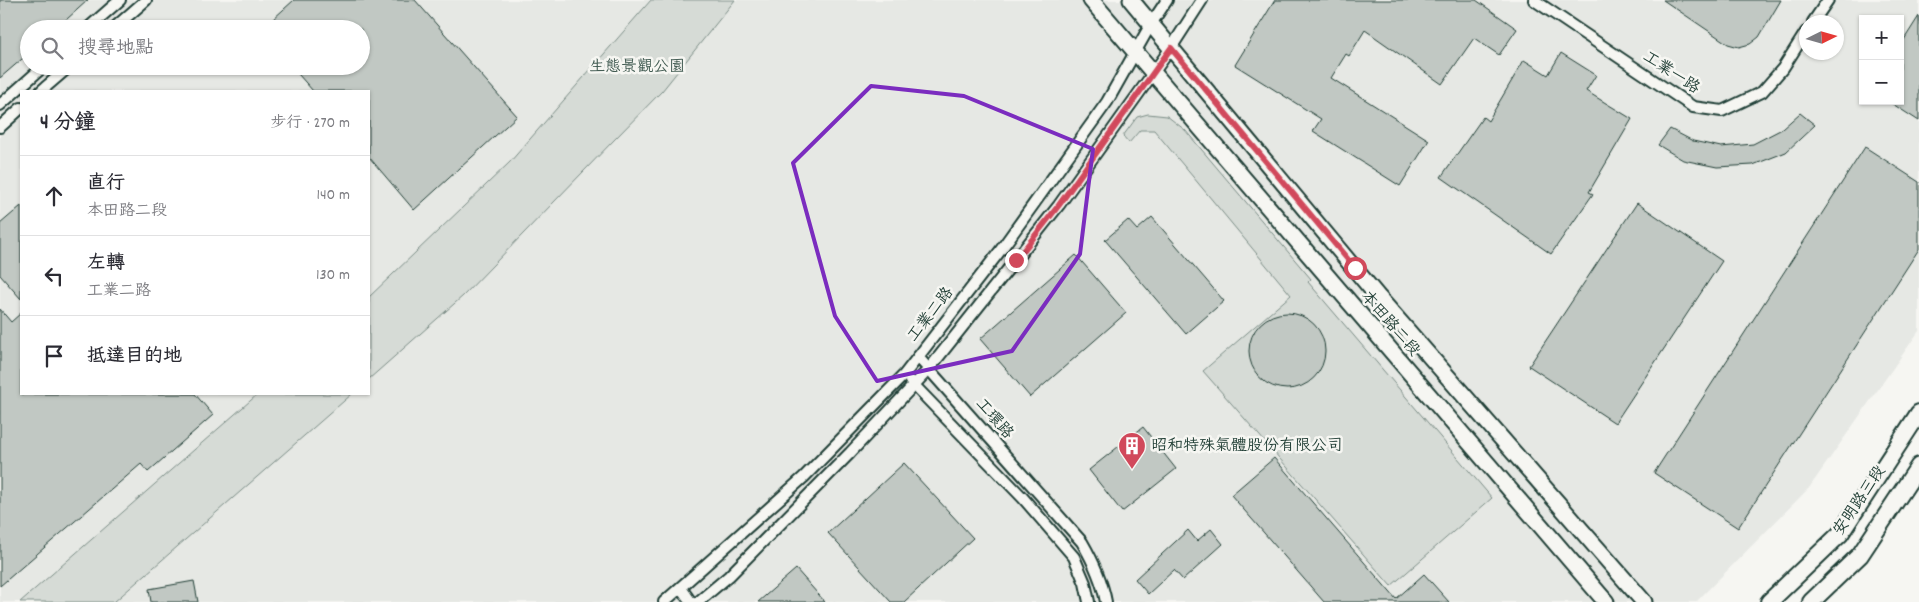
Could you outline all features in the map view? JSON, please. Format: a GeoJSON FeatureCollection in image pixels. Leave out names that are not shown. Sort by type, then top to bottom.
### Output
{"type":"FeatureCollection","features":[{"type":"Feature","properties":{"kind":"main road","name":"安明路三段"},"geometry":{"type":"LineString","coordinates":[[1769,602],[1840,534],[1919,413]]}},
{"type":"Feature","properties":{"kind":"main road","name":"安明路三段"},"geometry":{"type":"LineString","coordinates":[[1811,602],[1860,555],[1919,466]]}},
{"type":"Feature","properties":{"kind":"street"},"geometry":{"type":"LineString","coordinates":[[97,20],[120,0]]}},
{"type":"Feature","properties":{"kind":"street"},"geometry":{"type":"LineString","coordinates":[[123,20],[146,0]]}},
{"type":"Feature","properties":{"kind":"street","name":"本田路二段"},"geometry":{"type":"LineString","coordinates":[[1091,0],[1606,602]]}},
{"type":"Feature","properties":{"kind":"street","name":"本田路二段"},"geometry":{"type":"LineString","coordinates":[[1131,0],[1379,298],[1644,602]]}},
{"type":"Feature","properties":{"kind":"street","name":"工業二路"},"geometry":{"type":"LineString","coordinates":[[664,602],[804,478],[904,375],[1002,247],[1114,93],[1151,24],[1167,0]]}},
{"type":"Feature","properties":{"kind":"street","name":"工業二路"},"geometry":{"type":"LineString","coordinates":[[698,602],[742,562],[929,369],[1059,205],[1171,48],[1202,0]]}},
{"type":"Feature","properties":{"kind":"street","name":"工業一路"},"geometry":{"type":"LineString","coordinates":[[1534,0],[1693,107],[1722,111],[1762,92],[1783,68],[1799,43]]}},
{"type":"Feature","properties":{"kind":"street"},"geometry":{"type":"LineString","coordinates":[[1818,15],[1828,0]]}},
{"type":"Feature","properties":{"kind":"street"},"geometry":{"type":"LineString","coordinates":[[0,127],[18,111],[1,104],[34,75]]}},
{"type":"Feature","properties":{"kind":"street"},"geometry":{"type":"LineString","coordinates":[[43,90],[60,75]]}},
{"type":"Feature","properties":{"kind":"street"},"geometry":{"type":"LineString","coordinates":[[1002,247],[1016,260]]}},
{"type":"Feature","properties":{"kind":"street","name":"工環路"},"geometry":{"type":"LineString","coordinates":[[918,357],[1082,542],[1094,563],[1103,587],[1106,602]]}},
{"type":"Feature","properties":{"kind":"street","name":"工環路"},"geometry":{"type":"LineString","coordinates":[[904,375],[1035,513],[1074,557],[1085,583],[1089,602]]}},
{"type":"Feature","properties":{"kind":"street"},"geometry":{"type":"LineString","coordinates":[[1035,513],[1047,502]]}},
{"type":"Feature","properties":{"kind":"street"},"geometry":{"type":"LineString","coordinates":[[681,588],[691,602]]}},
{"type":"Feature","properties":{"kind":"highlighted area"},"geometry":{"type":"Polygon","coordinates":[[[871,86],[964,96],[1093,149],[1080,254],[1012,351],[877,381],[835,316],[793,163],[871,86]]]}},
{"type":"Feature","properties":{"kind":"shaded area"},"geometry":{"type":"Polygon","coordinates":[[[0,0],[1919,0],[1919,331],[1809,488],[1696,602],[0,602],[0,0]]]}},
{"type":"Feature","properties":{"kind":"green space","name":"生態景觀公園"},"geometry":{"type":"Polygon","coordinates":[[[651,0],[735,0],[662,91],[463,296],[370,378],[370,296],[510,162],[651,0]]]}},
{"type":"Feature","properties":{"kind":"green space"},"geometry":{"type":"Polygon","coordinates":[[[1148,114],[1167,116],[1185,130],[1311,279],[1308,282],[1492,498],[1391,586],[1203,371],[1291,295],[1154,130],[1140,130],[1129,143],[1123,136],[1137,117],[1148,114]]]}},
{"type":"Feature","properties":{"kind":"green space"},"geometry":{"type":"Polygon","coordinates":[[[257,395],[351,395],[114,602],[20,602],[257,395]]]}},
{"type":"Feature","properties":{"kind":"building"},"geometry":{"type":"Polygon","coordinates":[[[0,0],[88,0],[66,20],[20,20],[20,61],[0,78],[0,0]]]}},
{"type":"Feature","properties":{"kind":"building"},"geometry":{"type":"Polygon","coordinates":[[[294,0],[415,0],[517,116],[414,210],[370,158],[370,90],[312,90],[299,75],[370,75],[370,20],[272,20],[294,0]]]}},
{"type":"Feature","properties":{"kind":"building"},"geometry":{"type":"Polygon","coordinates":[[[1275,0],[1476,0],[1517,29],[1499,55],[1474,38],[1442,84],[1365,30],[1349,56],[1346,54],[1331,78],[1429,140],[1400,186],[1313,131],[1321,119],[1235,65],[1275,0]]]}},
{"type":"Feature","properties":{"kind":"building"},"geometry":{"type":"Polygon","coordinates":[[[1663,0],[1781,0],[1759,37],[1750,44],[1739,47],[1728,44],[1663,0]]]}},
{"type":"Feature","properties":{"kind":"building"},"geometry":{"type":"Polygon","coordinates":[[[1919,16],[1919,121],[1894,105],[1904,105],[1904,40],[1919,16]]]}},
{"type":"Feature","properties":{"kind":"building"},"geometry":{"type":"Polygon","coordinates":[[[1561,53],[1596,75],[1586,91],[1632,119],[1589,192],[1593,194],[1551,254],[1441,177],[1483,117],[1488,121],[1524,60],[1548,75],[1561,53]]]}},
{"type":"Feature","properties":{"kind":"building"},"geometry":{"type":"Polygon","coordinates":[[[1800,113],[1815,125],[1786,152],[1753,165],[1717,167],[1683,160],[1658,145],[1670,129],[1693,141],[1721,147],[1753,144],[1782,129],[1800,113]]]}},
{"type":"Feature","properties":{"kind":"building"},"geometry":{"type":"Polygon","coordinates":[[[1865,147],[1919,182],[1919,249],[1738,528],[1654,473],[1865,147]]]}},
{"type":"Feature","properties":{"kind":"building"},"geometry":{"type":"Polygon","coordinates":[[[1637,203],[1722,261],[1615,423],[1529,366],[1637,203]]]}},
{"type":"Feature","properties":{"kind":"building"},"geometry":{"type":"Polygon","coordinates":[[[20,207],[20,298],[0,275],[0,224],[20,207]]]}},
{"type":"Feature","properties":{"kind":"building"},"geometry":{"type":"Polygon","coordinates":[[[1152,217],[1224,301],[1186,334],[1105,240],[1128,220],[1137,230],[1152,217]]]}},
{"type":"Feature","properties":{"kind":"building"},"geometry":{"type":"Polygon","coordinates":[[[1076,255],[1126,313],[1030,397],[980,339],[1076,255]]]}},
{"type":"Feature","properties":{"kind":"building"},"geometry":{"type":"Polygon","coordinates":[[[0,309],[11,322],[20,314],[20,395],[196,395],[213,415],[148,472],[141,464],[0,586],[0,309]]]}},
{"type":"Feature","properties":{"kind":"building"},"geometry":{"type":"Polygon","coordinates":[[[1287,313],[1301,316],[1314,324],[1322,337],[1325,351],[1322,365],[1314,378],[1301,386],[1287,389],[1273,386],[1260,378],[1252,365],[1249,351],[1252,337],[1260,324],[1273,316],[1287,313]]]}},
{"type":"Feature","properties":{"kind":"building","name":"昭和特殊氣體股份有限公司"},"geometry":{"type":"Polygon","coordinates":[[[1143,427],[1176,469],[1122,512],[1089,470],[1143,427]]]}},
{"type":"Feature","properties":{"kind":"building"},"geometry":{"type":"Polygon","coordinates":[[[1274,458],[1396,599],[1424,574],[1449,602],[1324,602],[1231,495],[1274,458]]]}},
{"type":"Feature","properties":{"kind":"building"},"geometry":{"type":"Polygon","coordinates":[[[904,463],[973,538],[904,602],[891,602],[828,533],[904,463]]]}},
{"type":"Feature","properties":{"kind":"building"},"geometry":{"type":"Polygon","coordinates":[[[1211,529],[1223,544],[1183,580],[1174,570],[1148,594],[1135,579],[1188,530],[1197,541],[1211,529]]]}},
{"type":"Feature","properties":{"kind":"building"},"geometry":{"type":"Polygon","coordinates":[[[796,569],[825,602],[758,602],[796,569]]]}},
{"type":"Feature","properties":{"kind":"building"},"geometry":{"type":"Polygon","coordinates":[[[194,581],[198,602],[151,602],[149,589],[194,581]]]}},
{"type":"Feature","properties":{"kind":"place","name":"昭和特殊氣體股份有限公司"},"geometry":{"type":"Point","coordinates":[1132,470]}},
{"type":"Feature","properties":{"kind":"route"},"geometry":{"type":"LineString","coordinates":[[1016,260],[1059,205],[1171,48],[1355,268]]}}]}
